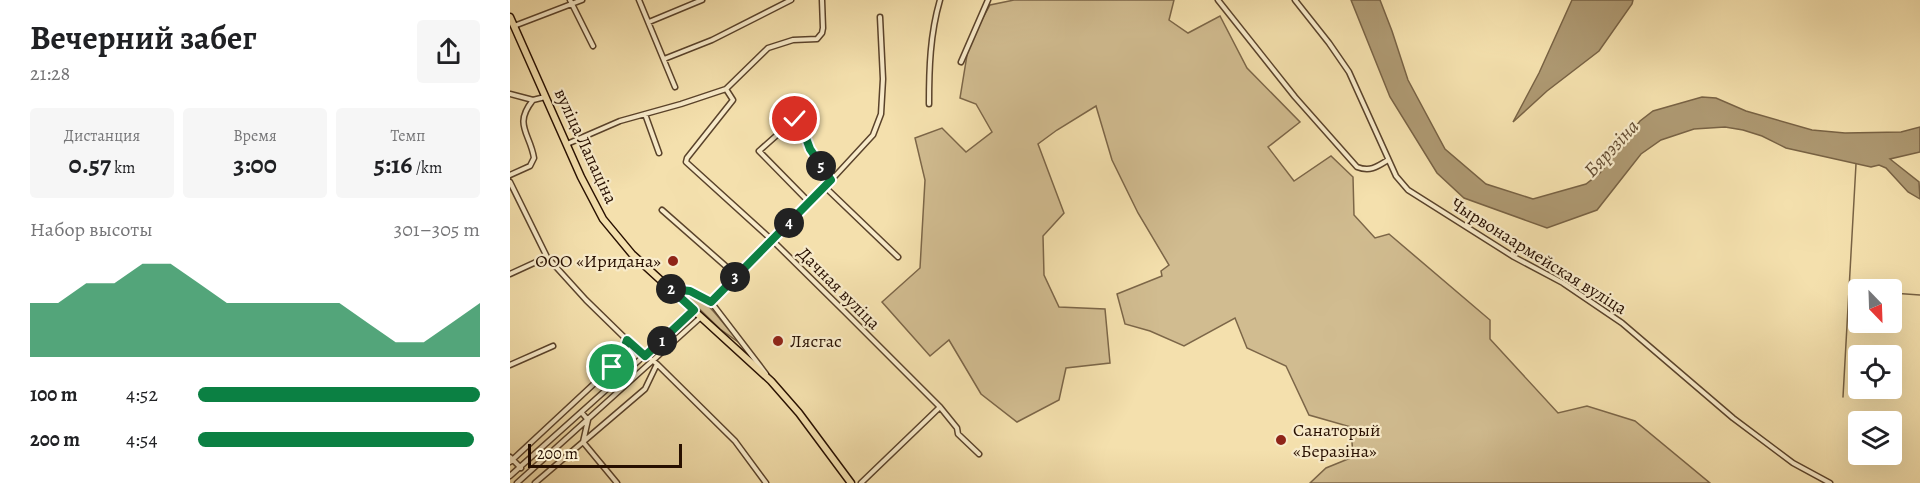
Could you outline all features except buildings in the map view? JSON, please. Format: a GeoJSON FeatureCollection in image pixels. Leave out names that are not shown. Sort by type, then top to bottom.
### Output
{"type":"FeatureCollection","features":[{"type":"Feature","properties":{"kind":"main road","name":"вуліца Лапаціна"},"geometry":{"type":"LineString","coordinates":[[510,17],[593,203],[603,219],[632,254],[771,381],[799,413],[851,483]]}},
{"type":"Feature","properties":{"kind":"street"},"geometry":{"type":"LineString","coordinates":[[514,26],[571,2],[582,0]]}},
{"type":"Feature","properties":{"kind":"street"},"geometry":{"type":"LineString","coordinates":[[639,0],[675,87]]}},
{"type":"Feature","properties":{"kind":"street"},"geometry":{"type":"LineString","coordinates":[[649,22],[702,0]]}},
{"type":"Feature","properties":{"kind":"street"},"geometry":{"type":"LineString","coordinates":[[664,59],[712,40],[791,0]]}},
{"type":"Feature","properties":{"kind":"street"},"geometry":{"type":"LineString","coordinates":[[567,144],[620,121],[726,89],[768,48],[793,40],[810,40],[820,36],[823,28],[822,0]]}},
{"type":"Feature","properties":{"kind":"street"},"geometry":{"type":"LineString","coordinates":[[929,104],[928,65],[935,17],[940,0]]}},
{"type":"Feature","properties":{"kind":"street"},"geometry":{"type":"LineString","coordinates":[[961,62],[988,0]]}},
{"type":"Feature","properties":{"kind":"street"},"geometry":{"type":"LineString","coordinates":[[1218,0],[1295,97],[1357,167],[1365,170],[1372,169],[1388,160]]}},
{"type":"Feature","properties":{"kind":"street","name":"Чырвонаармейская вуліца"},"geometry":{"type":"LineString","coordinates":[[1295,0],[1350,72],[1388,160],[1396,176],[1408,190],[1514,257],[1563,283],[1622,323],[1733,418],[1793,463],[1830,483]]}},
{"type":"Feature","properties":{"kind":"street"},"geometry":{"type":"LineString","coordinates":[[571,2],[593,46]]}},
{"type":"Feature","properties":{"kind":"street"},"geometry":{"type":"LineString","coordinates":[[711,302],[873,135],[881,114],[880,17]]}},
{"type":"Feature","properties":{"kind":"street","name":"Дачная вуліца"},"geometry":{"type":"LineString","coordinates":[[726,89],[733,100],[686,162],[772,240],[940,407],[957,428],[958,434],[979,454]]}},
{"type":"Feature","properties":{"kind":"street"},"geometry":{"type":"LineString","coordinates":[[510,94],[533,100],[546,97]]}},
{"type":"Feature","properties":{"kind":"street"},"geometry":{"type":"LineString","coordinates":[[510,175],[530,166],[534,158],[523,118],[533,100]]}},
{"type":"Feature","properties":{"kind":"street"},"geometry":{"type":"LineString","coordinates":[[645,114],[659,153]]}},
{"type":"Feature","properties":{"kind":"street"},"geometry":{"type":"LineString","coordinates":[[809,202],[759,152],[795,119],[800,122],[810,149],[831,180]]}},
{"type":"Feature","properties":{"kind":"street"},"geometry":{"type":"LineString","coordinates":[[510,182],[547,256],[586,300],[645,356],[656,362],[735,441],[766,483]]}},
{"type":"Feature","properties":{"kind":"street"},"geometry":{"type":"LineString","coordinates":[[825,187],[897,257]]}},
{"type":"Feature","properties":{"kind":"street"},"geometry":{"type":"LineString","coordinates":[[662,210],[737,276]]}},
{"type":"Feature","properties":{"kind":"street"},"geometry":{"type":"LineString","coordinates":[[510,274],[547,256]]}},
{"type":"Feature","properties":{"kind":"street"},"geometry":{"type":"LineString","coordinates":[[671,289],[690,291],[711,302],[771,381]]}},
{"type":"Feature","properties":{"kind":"street"},"geometry":{"type":"LineString","coordinates":[[510,477],[694,310]]}},
{"type":"Feature","properties":{"kind":"street"},"geometry":{"type":"LineString","coordinates":[[517,483],[656,362],[701,317]]}},
{"type":"Feature","properties":{"kind":"street"},"geometry":{"type":"LineString","coordinates":[[521,468],[511,459],[612,367],[622,355],[627,340]]}},
{"type":"Feature","properties":{"kind":"street"},"geometry":{"type":"LineString","coordinates":[[510,365],[554,346]]}},
{"type":"Feature","properties":{"kind":"street"},"geometry":{"type":"LineString","coordinates":[[536,483],[645,389],[656,362]]}},
{"type":"Feature","properties":{"kind":"street"},"geometry":{"type":"LineString","coordinates":[[861,483],[940,407]]}},
{"type":"Feature","properties":{"kind":"street"},"geometry":{"type":"LineString","coordinates":[[582,413],[588,420]]}},
{"type":"Feature","properties":{"kind":"street"},"geometry":{"type":"LineString","coordinates":[[583,442],[588,420]]}},
{"type":"Feature","properties":{"kind":"street"},"geometry":{"type":"LineString","coordinates":[[583,442],[617,483]]}},
{"type":"Feature","properties":{"kind":"shaded area"},"geometry":{"type":"Polygon","coordinates":[[[1014,0],[1174,0],[1169,20],[1188,33],[1220,16],[1247,68],[1300,122],[1268,147],[1294,181],[1331,156],[1353,177],[1354,215],[1375,238],[1389,234],[1490,320],[1490,339],[1558,413],[1587,406],[1635,421],[1710,483],[1310,483],[1326,468],[1353,457],[1351,427],[1309,415],[1286,366],[1247,348],[1235,318],[1184,346],[1150,331],[1125,324],[1117,294],[1162,276],[1161,271],[1169,265],[1138,213],[1112,160],[1096,106],[1038,144],[1064,213],[1043,236],[1044,275],[1059,307],[1105,309],[1110,363],[1066,368],[1059,400],[1017,422],[981,394],[949,340],[930,356],[882,302],[920,268],[925,180],[915,138],[942,128],[966,152],[992,132],[976,104],[960,98],[969,43],[990,5],[1014,0]]]}},
{"type":"Feature","properties":{"kind":"shaded area"},"geometry":{"type":"Polygon","coordinates":[[[1351,0],[1380,0],[1408,80],[1445,149],[1486,184],[1533,199],[1586,184],[1600,173],[1640,121],[1653,111],[1702,97],[1716,98],[1746,111],[1812,130],[1845,133],[1901,132],[1920,127],[1920,152],[1890,159],[1919,182],[1920,199],[1908,192],[1886,168],[1879,165],[1871,167],[1786,148],[1762,136],[1743,130],[1725,127],[1694,129],[1661,140],[1641,154],[1597,210],[1547,228],[1464,198],[1437,173],[1390,97],[1351,0]]]}},
{"type":"Feature","properties":{"kind":"shaded area"},"geometry":{"type":"Polygon","coordinates":[[[1572,0],[1633,0],[1599,51],[1547,91],[1513,122],[1539,73],[1572,0]]]}},
{"type":"Feature","properties":{"kind":"shaded area"},"geometry":{"type":"Polygon","coordinates":[[[682,292],[702,301],[742,343],[720,329],[682,292]]]}},
{"type":"Feature","properties":{"kind":"waterway"},"geometry":{"type":"LineString","coordinates":[[1843,397],[1856,164]]}},
{"type":"Feature","properties":{"kind":"waterway"},"geometry":{"type":"LineString","coordinates":[[1902,294],[1920,295]]}},
{"type":"Feature","properties":{"kind":"place","name":"ООО «Иридана»"},"geometry":{"type":"Point","coordinates":[673,261]}},
{"type":"Feature","properties":{"kind":"place","name":"Лясгас"},"geometry":{"type":"Point","coordinates":[778,341]}},
{"type":"Feature","properties":{"kind":"place","name":"Санаторый «Беразіна»"},"geometry":{"type":"Point","coordinates":[1281,440]}},
{"type":"Feature","properties":{"kind":"route"},"geometry":{"type":"LineString","coordinates":[[612,367],[622,355],[627,340],[645,356],[694,310],[671,289],[690,291],[711,302],[831,180],[810,149],[800,122],[795,119]]}},
{"type":"Feature","properties":{"kind":"water label","name":"Бярэзіна"},"geometry":{"type":"Point","coordinates":[1611,148]}}]}
